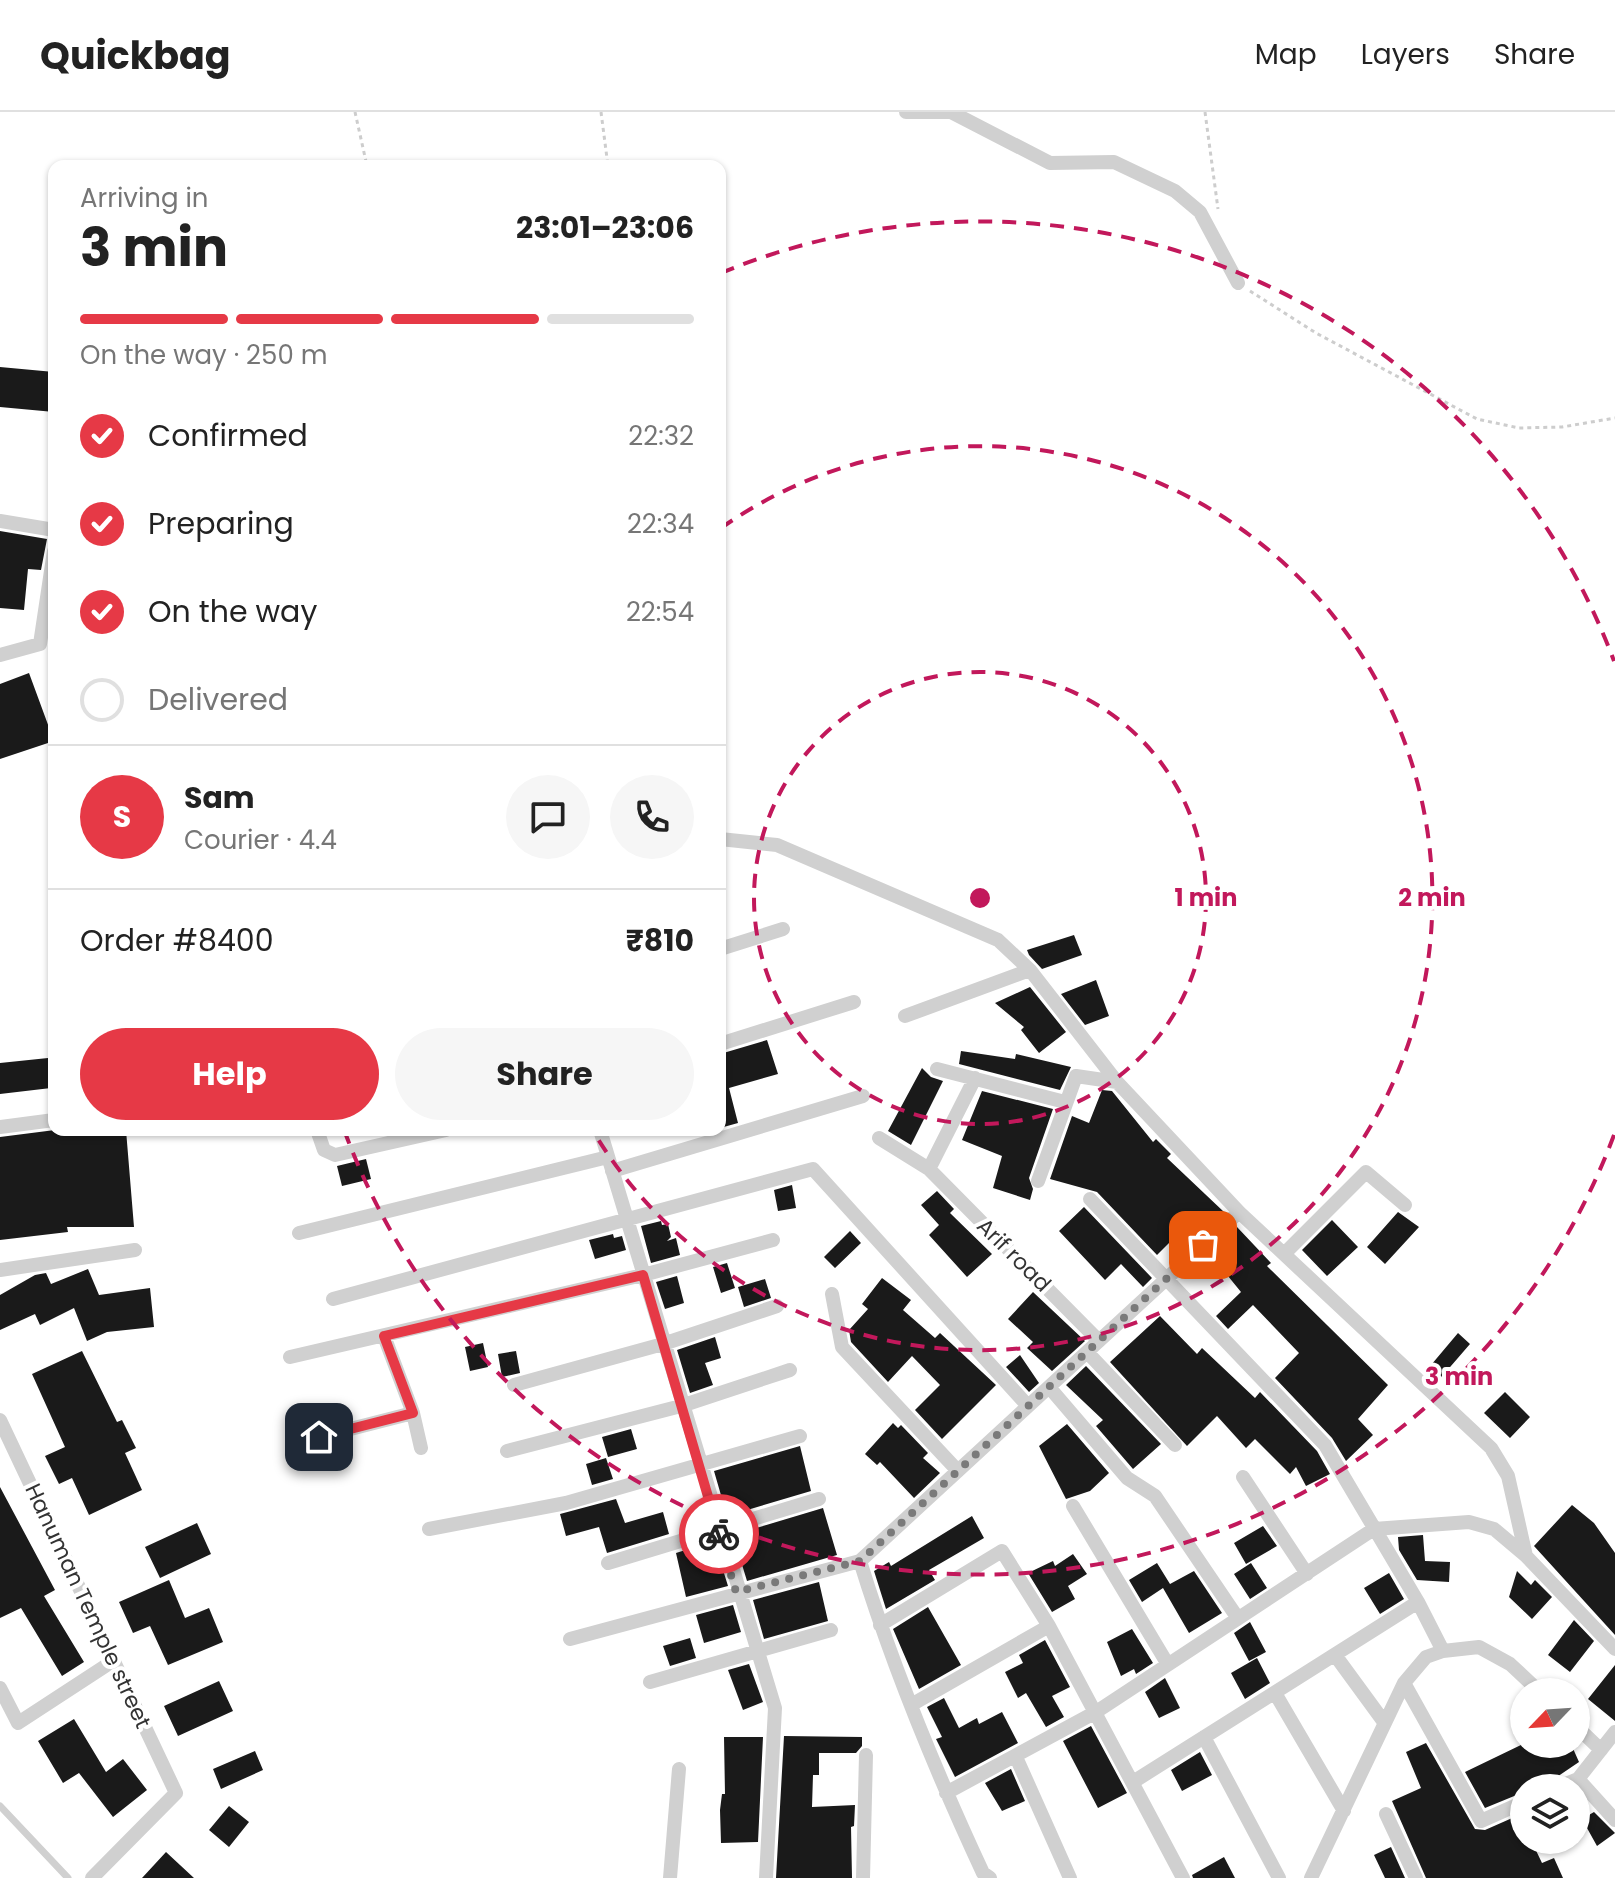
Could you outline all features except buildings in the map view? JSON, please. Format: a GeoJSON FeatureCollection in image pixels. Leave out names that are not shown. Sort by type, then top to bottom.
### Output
{"type":"FeatureCollection","features":[{"type":"Feature","properties":{"kind":"street"},"geometry":{"type":"LineString","coordinates":[[906,112],[951,112],[1050,163],[1114,162],[1175,191],[1200,212],[1238,283]]}},
{"type":"Feature","properties":{"kind":"street"},"geometry":{"type":"LineString","coordinates":[[0,521],[48,529]]}},
{"type":"Feature","properties":{"kind":"street"},"geometry":{"type":"LineString","coordinates":[[0,655],[47,643]]}},
{"type":"Feature","properties":{"kind":"street"},"geometry":{"type":"LineString","coordinates":[[726,840],[777,845],[998,940],[1030,970],[1117,1082],[1239,1212],[1491,1448],[1508,1476],[1526,1556]]}},
{"type":"Feature","properties":{"kind":"street"},"geometry":{"type":"LineString","coordinates":[[726,947],[783,929]]}},
{"type":"Feature","properties":{"kind":"street"},"geometry":{"type":"LineString","coordinates":[[905,1016],[1030,970]]}},
{"type":"Feature","properties":{"kind":"street"},"geometry":{"type":"LineString","coordinates":[[726,1042],[854,1002]]}},
{"type":"Feature","properties":{"kind":"street"},"geometry":{"type":"LineString","coordinates":[[937,1069],[1065,1102]]}},
{"type":"Feature","properties":{"kind":"street"},"geometry":{"type":"LineString","coordinates":[[1038,1181],[1076,1076],[1117,1082]]}},
{"type":"Feature","properties":{"kind":"street"},"geometry":{"type":"LineString","coordinates":[[929,1169],[975,1078]]}},
{"type":"Feature","properties":{"kind":"street"},"geometry":{"type":"LineString","coordinates":[[726,1133],[863,1096]]}},
{"type":"Feature","properties":{"kind":"street"},"geometry":{"type":"LineString","coordinates":[[0,1127],[48,1121]]}},
{"type":"Feature","properties":{"kind":"street"},"geometry":{"type":"LineString","coordinates":[[319,1136],[324,1150],[335,1155],[419,1136]]}},
{"type":"Feature","properties":{"kind":"street"},"geometry":{"type":"LineString","coordinates":[[602,1136],[736,1592],[775,1708],[766,1878]]}},
{"type":"Feature","properties":{"kind":"street"},"geometry":{"type":"LineString","coordinates":[[299,1233],[610,1164],[714,1136]]}},
{"type":"Feature","properties":{"kind":"street","name":"Arif road"},"geometry":{"type":"LineString","coordinates":[[879,1138],[929,1169],[1099,1341]]}},
{"type":"Feature","properties":{"kind":"street"},"geometry":{"type":"LineString","coordinates":[[333,1299],[813,1169],[1028,1406]]}},
{"type":"Feature","properties":{"kind":"street"},"geometry":{"type":"LineString","coordinates":[[1285,1253],[1366,1172],[1405,1205]]}},
{"type":"Feature","properties":{"kind":"street"},"geometry":{"type":"LineString","coordinates":[[1090,1199],[1325,1445],[1418,1602],[1443,1651]]}},
{"type":"Feature","properties":{"kind":"street"},"geometry":{"type":"LineString","coordinates":[[570,1639],[849,1564],[958,1471],[1239,1212]]}},
{"type":"Feature","properties":{"kind":"street"},"geometry":{"type":"LineString","coordinates":[[290,1357],[643,1275],[773,1240]]}},
{"type":"Feature","properties":{"kind":"street"},"geometry":{"type":"LineString","coordinates":[[0,1270],[135,1250]]}},
{"type":"Feature","properties":{"kind":"street"},"geometry":{"type":"LineString","coordinates":[[832,1294],[842,1347],[958,1471]]}},
{"type":"Feature","properties":{"kind":"street"},"geometry":{"type":"LineString","coordinates":[[514,1385],[663,1344],[777,1306]]}},
{"type":"Feature","properties":{"kind":"street"},"geometry":{"type":"LineString","coordinates":[[384,1336],[413,1413],[421,1448]]}},
{"type":"Feature","properties":{"kind":"street"},"geometry":{"type":"LineString","coordinates":[[1087,1352],[1175,1445]]}},
{"type":"Feature","properties":{"kind":"street"},"geometry":{"type":"LineString","coordinates":[[507,1451],[681,1406],[790,1370]]}},
{"type":"Feature","properties":{"kind":"street"},"geometry":{"type":"LineString","coordinates":[[1049,1387],[1127,1478],[1155,1496],[1237,1617]]}},
{"type":"Feature","properties":{"kind":"street"},"geometry":{"type":"LineString","coordinates":[[319,1437],[413,1413]]}},
{"type":"Feature","properties":{"kind":"street","name":"Hanuman Temple street"},"geometry":{"type":"LineString","coordinates":[[0,1420],[176,1793],[92,1878]]}},
{"type":"Feature","properties":{"kind":"street"},"geometry":{"type":"LineString","coordinates":[[429,1529],[566,1503],[800,1436]]}},
{"type":"Feature","properties":{"kind":"street"},"geometry":{"type":"LineString","coordinates":[[1243,1477],[1307,1574]]}},
{"type":"Feature","properties":{"kind":"street"},"geometry":{"type":"LineString","coordinates":[[608,1563],[819,1499]]}},
{"type":"Feature","properties":{"kind":"street"},"geometry":{"type":"LineString","coordinates":[[1073,1506],[1167,1663]]}},
{"type":"Feature","properties":{"kind":"street"},"geometry":{"type":"LineString","coordinates":[[946,1793],[1096,1712],[1374,1529],[1469,1522],[1494,1529],[1526,1556],[1615,1649]]}},
{"type":"Feature","properties":{"kind":"street"},"geometry":{"type":"LineString","coordinates":[[880,1625],[1002,1551],[1049,1626],[1183,1878]]}},
{"type":"Feature","properties":{"kind":"street"},"geometry":{"type":"LineString","coordinates":[[849,1564],[880,1625],[946,1793],[985,1876]]}},
{"type":"Feature","properties":{"kind":"street"},"geometry":{"type":"LineString","coordinates":[[1133,1782],[1418,1602]]}},
{"type":"Feature","properties":{"kind":"street"},"geometry":{"type":"LineString","coordinates":[[911,1705],[1049,1626]]}},
{"type":"Feature","properties":{"kind":"street"},"geometry":{"type":"LineString","coordinates":[[650,1682],[758,1654],[831,1630]]}},
{"type":"Feature","properties":{"kind":"street"},"geometry":{"type":"LineString","coordinates":[[1311,1878],[1384,1722],[1426,1657],[1443,1651],[1479,1647],[1510,1664],[1525,1678]]}},
{"type":"Feature","properties":{"kind":"street"},"geometry":{"type":"LineString","coordinates":[[1335,1655],[1384,1722]]}},
{"type":"Feature","properties":{"kind":"street"},"geometry":{"type":"LineString","coordinates":[[0,1688],[18,1723],[113,1661]]}},
{"type":"Feature","properties":{"kind":"street"},"geometry":{"type":"LineString","coordinates":[[1406,1686],[1481,1821],[1510,1808]]}},
{"type":"Feature","properties":{"kind":"street"},"geometry":{"type":"LineString","coordinates":[[1275,1693],[1344,1811]]}},
{"type":"Feature","properties":{"kind":"street"},"geometry":{"type":"LineString","coordinates":[[1582,1774],[1615,1732]]}},
{"type":"Feature","properties":{"kind":"street"},"geometry":{"type":"LineString","coordinates":[[1204,1737],[1279,1878]]}},
{"type":"Feature","properties":{"kind":"street"},"geometry":{"type":"LineString","coordinates":[[1590,1742],[1599,1753]]}},
{"type":"Feature","properties":{"kind":"street"},"geometry":{"type":"LineString","coordinates":[[863,1878],[866,1755]]}},
{"type":"Feature","properties":{"kind":"street"},"geometry":{"type":"LineString","coordinates":[[1016,1757],[1070,1878]]}},
{"type":"Feature","properties":{"kind":"street"},"geometry":{"type":"LineString","coordinates":[[670,1878],[679,1769]]}},
{"type":"Feature","properties":{"kind":"street"},"geometry":{"type":"LineString","coordinates":[[1590,1789],[1615,1820]]}},
{"type":"Feature","properties":{"kind":"street"},"geometry":{"type":"LineString","coordinates":[[1386,1814],[1416,1878]]}},
{"type":"Feature","properties":{"kind":"lane"},"geometry":{"type":"LineString","coordinates":[[0,1806],[68,1878]]}},
{"type":"Feature","properties":{"kind":"path"},"geometry":{"type":"LineString","coordinates":[[355,112],[366,160]]}},
{"type":"Feature","properties":{"kind":"path"},"geometry":{"type":"LineString","coordinates":[[601,112],[607,160]]}},
{"type":"Feature","properties":{"kind":"path"},"geometry":{"type":"LineString","coordinates":[[1205,112],[1219,214]]}},
{"type":"Feature","properties":{"kind":"path"},"geometry":{"type":"LineString","coordinates":[[1238,283],[1316,333],[1477,419],[1519,428],[1562,427],[1615,418]]}},
{"type":"Feature","properties":{"kind":"way so far"},"geometry":{"type":"LineString","coordinates":[[719,1534],[736,1592],[860,1561],[1203,1245]]}},
{"type":"Feature","properties":{"kind":"route"},"geometry":{"type":"LineString","coordinates":[[319,1437],[413,1413],[384,1336],[643,1275],[719,1534]]}}]}
